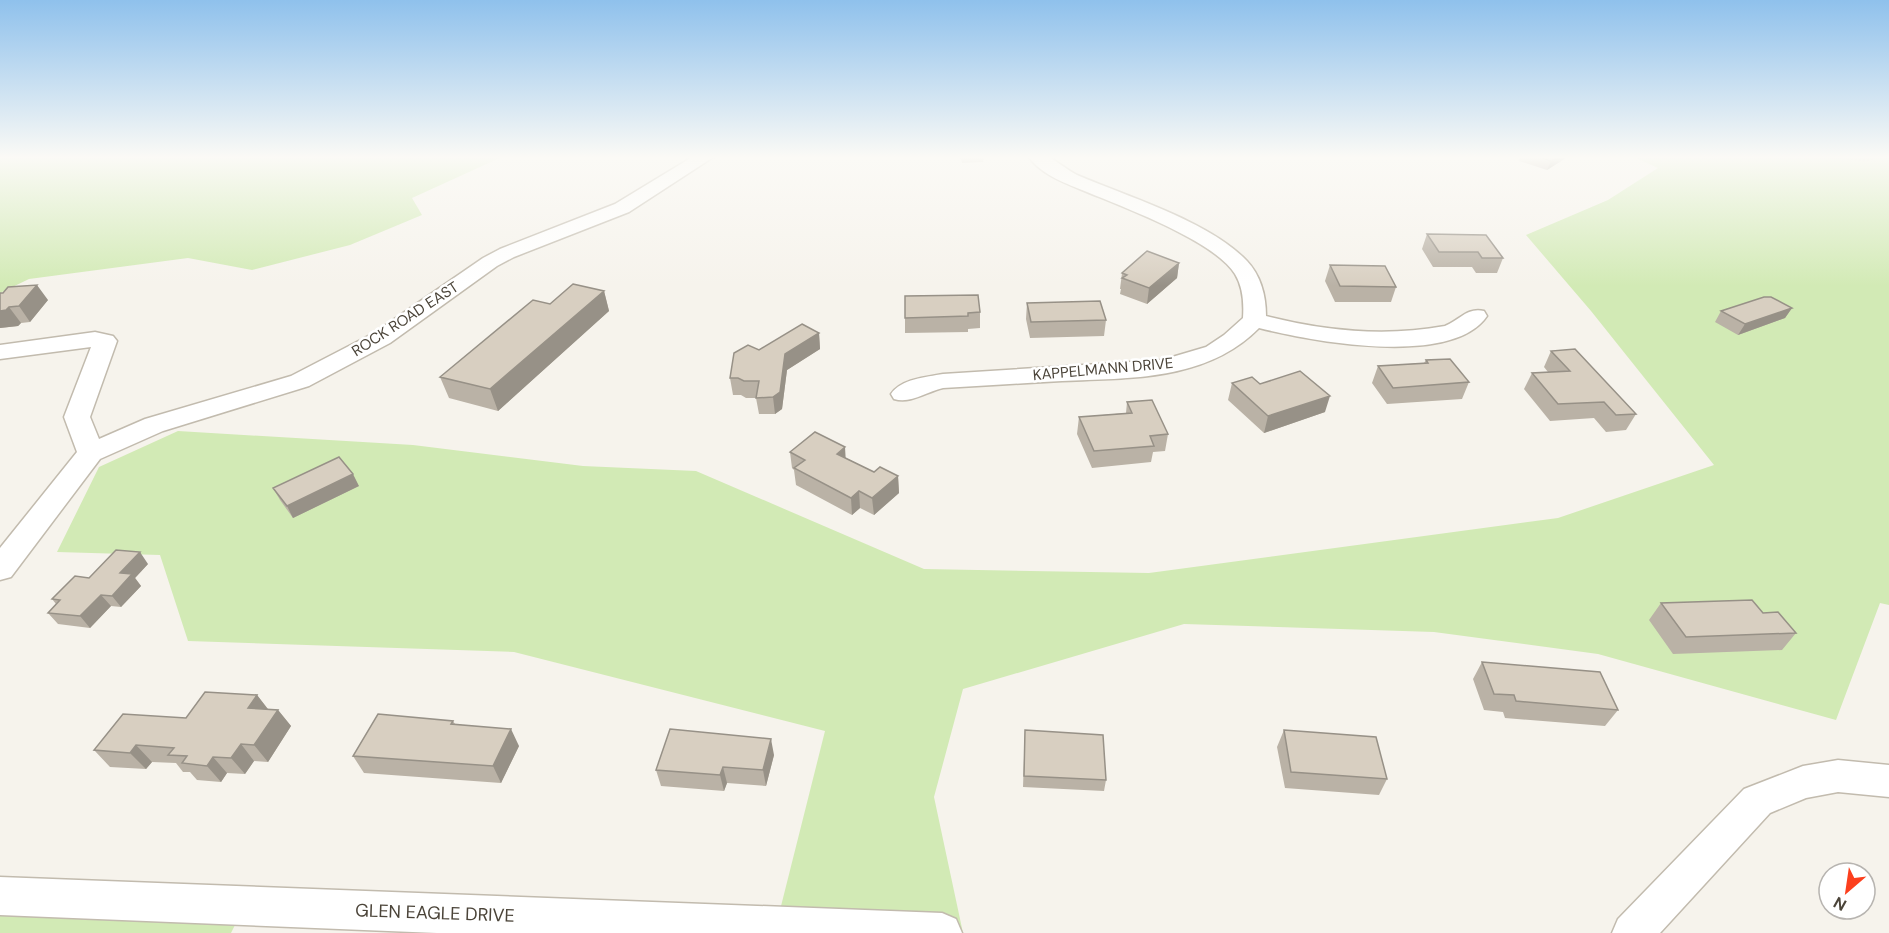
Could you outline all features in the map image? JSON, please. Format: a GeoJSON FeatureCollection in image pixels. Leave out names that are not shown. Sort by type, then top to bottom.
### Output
{"type":"FeatureCollection","features":[{"type":"Feature","properties":{"kind":"street","name":"ROCK ROAD EAST"},"geometry":{"type":"LineString","coordinates":[[91,453],[154,425],[300,381],[382,338],[498,258],[622,208],[636,200]]}},
{"type":"Feature","properties":{"kind":"street"},"geometry":{"type":"LineString","coordinates":[[1118,200],[1199,236],[1228,254],[1241,267],[1250,282],[1254,295],[1254,320],[1325,337],[1367,340],[1436,336],[1463,327],[1476,316]]}},
{"type":"Feature","properties":{"kind":"street","name":"KAPPELMANN DRIVE"},"geometry":{"type":"LineString","coordinates":[[903,394],[922,385],[943,381],[1135,370],[1181,363],[1205,356],[1223,347],[1241,335],[1254,320]]}},
{"type":"Feature","properties":{"kind":"street"},"geometry":{"type":"LineString","coordinates":[[0,352],[96,339],[105,341],[77,417],[91,453],[0,569]]}},
{"type":"Feature","properties":{"kind":"street"},"geometry":{"type":"LineString","coordinates":[[1632,933],[1757,801],[1803,782],[1838,776],[1889,781]]}},
{"type":"Feature","properties":{"kind":"street","name":"GLEN EAGLE DRIVE"},"geometry":{"type":"LineString","coordinates":[[0,896],[942,933]]}},
{"type":"Feature","properties":{"kind":"green space"},"geometry":{"type":"Polygon","coordinates":[[[0,200],[413,200],[422,215],[350,245],[252,270],[188,258],[29,279],[0,293],[0,200]]]}},
{"type":"Feature","properties":{"kind":"green space"},"geometry":{"type":"Polygon","coordinates":[[[1608,200],[1889,200],[1889,605],[1880,603],[1836,720],[1598,654],[1434,632],[1184,624],[963,689],[934,797],[963,933],[446,933],[775,930],[825,731],[514,652],[188,641],[160,555],[57,552],[99,467],[178,431],[413,445],[583,466],[696,471],[924,569],[1149,573],[1558,518],[1714,465],[1591,311],[1526,235],[1608,200]]]}},
{"type":"Feature","properties":{"kind":"green space"},"geometry":{"type":"Polygon","coordinates":[[[0,897],[242,911],[231,933],[0,933],[0,897]]]}},
{"type":"Feature","properties":{"kind":"building"},"geometry":{"type":"Polygon","coordinates":[[[1427,234],[1486,235],[1503,258],[1482,258],[1478,252],[1439,252],[1427,234]]]}},
{"type":"Feature","properties":{"kind":"building"},"geometry":{"type":"Polygon","coordinates":[[[1147,251],[1179,263],[1149,288],[1122,278],[1127,275],[1122,273],[1147,251]]]}},
{"type":"Feature","properties":{"kind":"building"},"geometry":{"type":"Polygon","coordinates":[[[1330,265],[1385,266],[1396,287],[1340,286],[1330,265]]]}},
{"type":"Feature","properties":{"kind":"building"},"geometry":{"type":"Polygon","coordinates":[[[573,284],[604,291],[490,389],[440,377],[533,300],[550,304],[573,284]]]}},
{"type":"Feature","properties":{"kind":"building"},"geometry":{"type":"Polygon","coordinates":[[[37,285],[19,306],[0,311],[0,293],[8,287],[37,285]]]}},
{"type":"Feature","properties":{"kind":"building"},"geometry":{"type":"Polygon","coordinates":[[[978,295],[980,312],[968,313],[968,316],[905,318],[905,296],[978,295]]]}},
{"type":"Feature","properties":{"kind":"building"},"geometry":{"type":"Polygon","coordinates":[[[1764,297],[1771,297],[1792,308],[1745,324],[1721,311],[1764,297]]]}},
{"type":"Feature","properties":{"kind":"building"},"geometry":{"type":"Polygon","coordinates":[[[1100,301],[1106,320],[1031,322],[1027,303],[1100,301]]]}},
{"type":"Feature","properties":{"kind":"building"},"geometry":{"type":"Polygon","coordinates":[[[802,324],[819,333],[785,354],[780,392],[773,397],[756,398],[759,381],[730,378],[734,353],[748,345],[759,350],[802,324]]]}},
{"type":"Feature","properties":{"kind":"building"},"geometry":{"type":"Polygon","coordinates":[[[1575,349],[1636,414],[1616,415],[1604,402],[1558,404],[1532,373],[1570,371],[1551,351],[1575,349]]]}},
{"type":"Feature","properties":{"kind":"building"},"geometry":{"type":"Polygon","coordinates":[[[1450,359],[1469,382],[1393,388],[1378,366],[1428,363],[1426,360],[1450,359]]]}},
{"type":"Feature","properties":{"kind":"building"},"geometry":{"type":"Polygon","coordinates":[[[1300,371],[1330,396],[1268,416],[1232,383],[1252,377],[1260,384],[1300,371]]]}},
{"type":"Feature","properties":{"kind":"building"},"geometry":{"type":"Polygon","coordinates":[[[1152,400],[1168,434],[1150,436],[1154,446],[1094,451],[1079,417],[1132,413],[1127,402],[1152,400]]]}},
{"type":"Feature","properties":{"kind":"building"},"geometry":{"type":"Polygon","coordinates":[[[815,432],[845,447],[837,454],[874,472],[880,467],[898,476],[872,498],[859,491],[851,498],[794,468],[805,460],[790,452],[815,432]]]}},
{"type":"Feature","properties":{"kind":"building"},"geometry":{"type":"Polygon","coordinates":[[[339,457],[353,474],[287,506],[273,488],[339,457]]]}},
{"type":"Feature","properties":{"kind":"building"},"geometry":{"type":"Polygon","coordinates":[[[116,550],[140,552],[120,573],[132,574],[112,596],[101,595],[80,616],[48,613],[60,600],[52,599],[75,576],[89,578],[116,550]]]}},
{"type":"Feature","properties":{"kind":"building"},"geometry":{"type":"Polygon","coordinates":[[[1752,600],[1763,613],[1778,612],[1796,633],[1686,637],[1661,603],[1752,600]]]}},
{"type":"Feature","properties":{"kind":"building"},"geometry":{"type":"Polygon","coordinates":[[[1482,662],[1600,672],[1618,710],[1516,701],[1514,695],[1494,694],[1482,662]]]}},
{"type":"Feature","properties":{"kind":"building"},"geometry":{"type":"Polygon","coordinates":[[[205,692],[257,695],[248,708],[278,710],[254,745],[241,744],[231,758],[213,757],[207,766],[182,763],[187,756],[168,755],[174,748],[136,745],[130,753],[94,750],[123,714],[186,718],[205,692]]]}},
{"type":"Feature","properties":{"kind":"building"},"geometry":{"type":"Polygon","coordinates":[[[378,714],[511,729],[493,766],[353,756],[378,714]]]}},
{"type":"Feature","properties":{"kind":"building"},"geometry":{"type":"Polygon","coordinates":[[[670,729],[771,739],[763,770],[723,767],[720,775],[656,770],[670,729]]]}},
{"type":"Feature","properties":{"kind":"building"},"geometry":{"type":"Polygon","coordinates":[[[1025,730],[1103,735],[1106,780],[1024,776],[1025,730]]]}},
{"type":"Feature","properties":{"kind":"building"},"geometry":{"type":"Polygon","coordinates":[[[1284,730],[1376,737],[1387,779],[1291,772],[1284,730]]]}}]}
